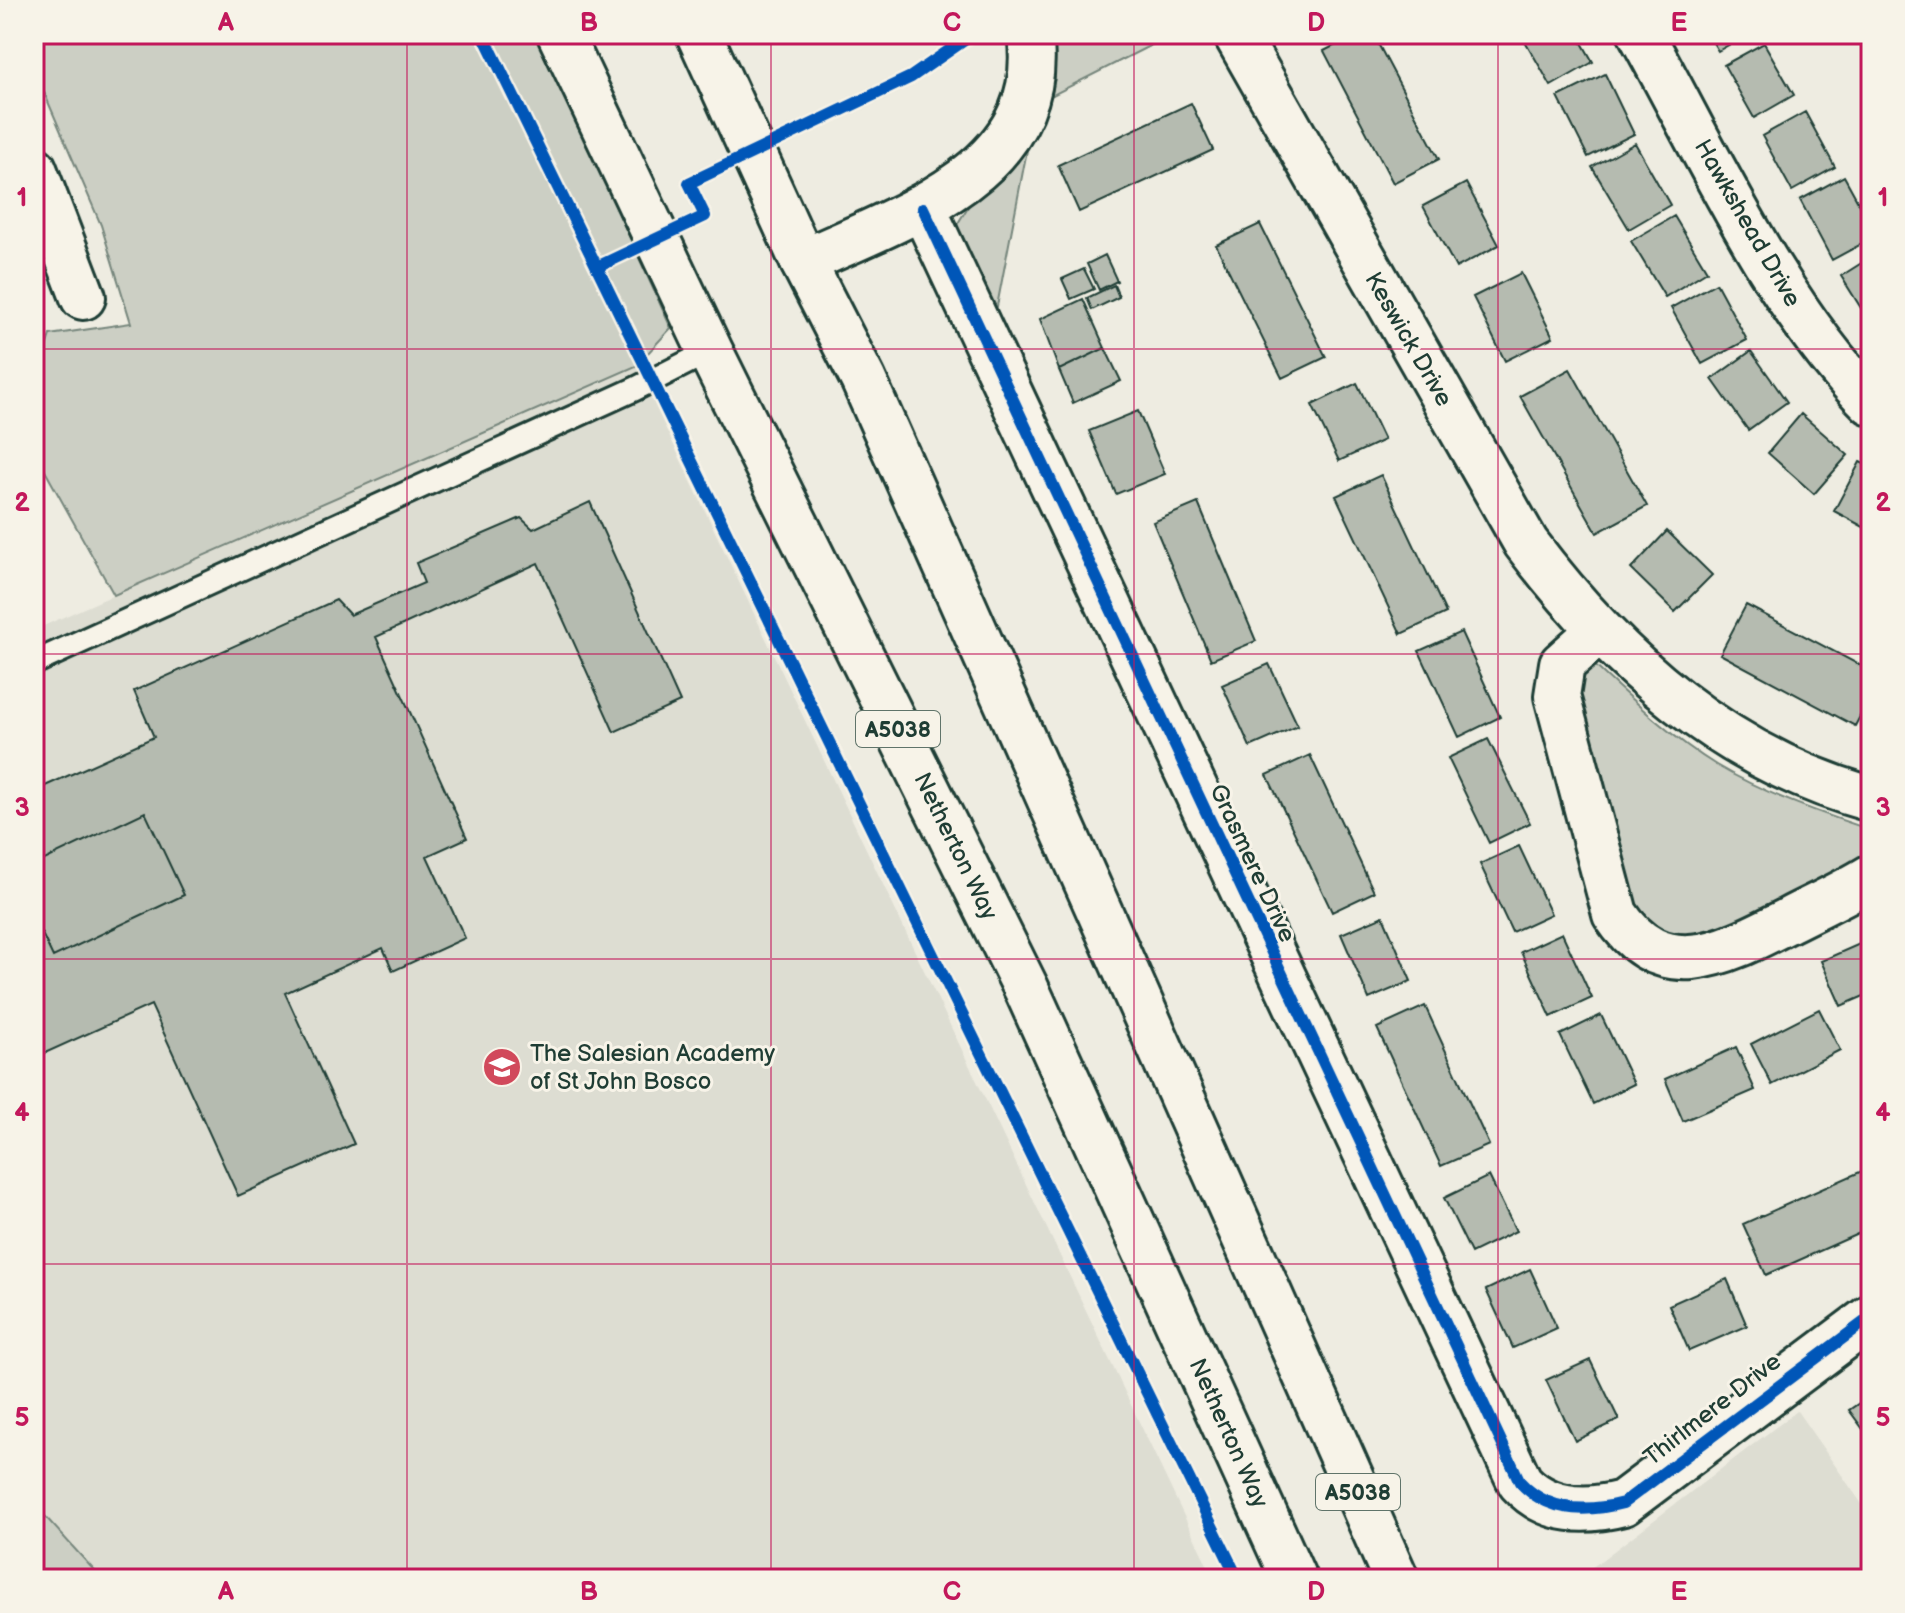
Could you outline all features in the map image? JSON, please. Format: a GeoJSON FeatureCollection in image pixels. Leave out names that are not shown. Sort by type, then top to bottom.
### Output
{"type":"FeatureCollection","features":[{"type":"Feature","properties":{"kind":"street","name":"Netherton Way"},"geometry":{"type":"LineString","coordinates":[[560,34],[710,351],[1026,988],[1294,1579]]}},
{"type":"Feature","properties":{"kind":"street","name":"A5038"},"geometry":{"type":"LineString","coordinates":[[699,34],[803,262],[863,379],[1396,1579]]}},
{"type":"Feature","properties":{"kind":"street"},"geometry":{"type":"LineString","coordinates":[[803,262],[923,208],[957,188],[980,169],[1000,145],[1018,115],[1029,81],[1030,34]]}},
{"type":"Feature","properties":{"kind":"street","name":"Keswick Drive"},"geometry":{"type":"LineString","coordinates":[[1236,34],[1526,543],[1566,596],[1649,680],[1753,752],[1828,787],[1871,799]]}},
{"type":"Feature","properties":{"kind":"street","name":"Hawkshead Drive"},"geometry":{"type":"LineString","coordinates":[[1641,34],[1761,250],[1821,345],[1871,402]]}},
{"type":"Feature","properties":{"kind":"street"},"geometry":{"type":"LineString","coordinates":[[34,169],[83,297]]}},
{"type":"Feature","properties":{"kind":"street","name":"Grasmere Drive"},"geometry":{"type":"LineString","coordinates":[[923,208],[1510,1467],[1531,1495],[1547,1504],[1570,1509]]}},
{"type":"Feature","properties":{"kind":"street"},"geometry":{"type":"LineString","coordinates":[[1599,631],[1562,664],[1557,696],[1615,914],[1638,941],[1670,957],[1718,954],[1871,877]]}},
{"type":"Feature","properties":{"kind":"street","name":"Thirlmere Drive"},"geometry":{"type":"LineString","coordinates":[[1570,1509],[1603,1508],[1639,1494],[1871,1317]]}},
{"type":"Feature","properties":{"kind":"street"},"geometry":{"type":"LineString","coordinates":[[1374,1527],[1385,1579]]}},
{"type":"Feature","properties":{"kind":"lane"},"geometry":{"type":"LineString","coordinates":[[34,663],[635,389],[710,351]]}},
{"type":"Feature","properties":{"kind":"shaded area"},"geometry":{"type":"Polygon","coordinates":[[[34,34],[537,34],[671,328],[636,366],[114,595],[34,451],[34,384],[50,335],[131,323],[101,225],[34,69],[34,34]]]}},
{"type":"Feature","properties":{"kind":"shaded area"},"geometry":{"type":"Polygon","coordinates":[[[1054,34],[1173,34],[1051,96],[1055,78],[1054,34]]]}},
{"type":"Feature","properties":{"kind":"shaded area"},"geometry":{"type":"Polygon","coordinates":[[[1026,143],[993,327],[955,228],[971,202],[1000,178],[1026,143]]]}},
{"type":"Feature","properties":{"kind":"shaded area","name":"The Salesian Academy of St John Bosco"},"geometry":{"type":"Polygon","coordinates":[[[636,366],[1214,1579],[102,1579],[34,1504],[34,630],[636,366]]]}},
{"type":"Feature","properties":{"kind":"shaded area"},"geometry":{"type":"Polygon","coordinates":[[[1589,660],[1666,729],[1716,765],[1771,793],[1868,829],[1871,845],[1865,867],[1721,935],[1668,940],[1633,906],[1570,672],[1589,660]]]}},
{"type":"Feature","properties":{"kind":"shaded area"},"geometry":{"type":"Polygon","coordinates":[[[1797,1411],[1871,1517],[1871,1579],[1577,1579],[1797,1411]]]}},
{"type":"Feature","properties":{"kind":"shaded area"},"geometry":{"type":"Polygon","coordinates":[[[34,1504],[102,1579],[34,1579],[34,1504]]]}},
{"type":"Feature","properties":{"kind":"building"},"geometry":{"type":"Polygon","coordinates":[[[1357,34],[1373,34],[1439,159],[1393,183],[1324,51],[1357,34]]]}},
{"type":"Feature","properties":{"kind":"building"},"geometry":{"type":"Polygon","coordinates":[[[1521,34],[1577,34],[1593,62],[1551,86],[1521,34]]]}},
{"type":"Feature","properties":{"kind":"building"},"geometry":{"type":"Polygon","coordinates":[[[1708,34],[1748,34],[1718,51],[1708,34]]]}},
{"type":"Feature","properties":{"kind":"building"},"geometry":{"type":"Polygon","coordinates":[[[1764,43],[1794,95],[1754,118],[1724,65],[1764,43]]]}},
{"type":"Feature","properties":{"kind":"building"},"geometry":{"type":"Polygon","coordinates":[[[1605,74],[1634,134],[1588,157],[1558,97],[1605,74]]]}},
{"type":"Feature","properties":{"kind":"building"},"geometry":{"type":"Polygon","coordinates":[[[1191,103],[1213,150],[1079,212],[1058,165],[1191,103]]]}},
{"type":"Feature","properties":{"kind":"building"},"geometry":{"type":"Polygon","coordinates":[[[1805,112],[1835,167],[1792,191],[1762,136],[1805,112]]]}},
{"type":"Feature","properties":{"kind":"building"},"geometry":{"type":"Polygon","coordinates":[[[1635,143],[1670,205],[1629,229],[1592,167],[1635,143]]]}},
{"type":"Feature","properties":{"kind":"building"},"geometry":{"type":"Polygon","coordinates":[[[1844,176],[1871,225],[1871,239],[1832,260],[1800,200],[1844,176]]]}},
{"type":"Feature","properties":{"kind":"building"},"geometry":{"type":"Polygon","coordinates":[[[1466,183],[1499,245],[1456,268],[1423,206],[1466,183]]]}},
{"type":"Feature","properties":{"kind":"building"},"geometry":{"type":"Polygon","coordinates":[[[1674,216],[1707,271],[1665,297],[1631,241],[1674,216]]]}},
{"type":"Feature","properties":{"kind":"building"},"geometry":{"type":"Polygon","coordinates":[[[1260,224],[1326,357],[1282,378],[1216,245],[1260,224]]]}},
{"type":"Feature","properties":{"kind":"building"},"geometry":{"type":"Polygon","coordinates":[[[1105,255],[1117,281],[1099,290],[1087,264],[1105,255]]]}},
{"type":"Feature","properties":{"kind":"building"},"geometry":{"type":"Polygon","coordinates":[[[1871,257],[1871,324],[1841,276],[1871,257]]]}},
{"type":"Feature","properties":{"kind":"building"},"geometry":{"type":"Polygon","coordinates":[[[1084,269],[1094,289],[1071,299],[1062,279],[1084,269]]]}},
{"type":"Feature","properties":{"kind":"building"},"geometry":{"type":"Polygon","coordinates":[[[1521,273],[1553,337],[1505,361],[1473,297],[1521,273]]]}},
{"type":"Feature","properties":{"kind":"building"},"geometry":{"type":"Polygon","coordinates":[[[1716,283],[1747,340],[1702,364],[1671,308],[1716,283]]]}},
{"type":"Feature","properties":{"kind":"building"},"geometry":{"type":"Polygon","coordinates":[[[1114,285],[1119,297],[1092,310],[1087,298],[1114,285]]]}},
{"type":"Feature","properties":{"kind":"building"},"geometry":{"type":"Polygon","coordinates":[[[1083,299],[1105,348],[1059,370],[1040,319],[1083,299]]]}},
{"type":"Feature","properties":{"kind":"building"},"geometry":{"type":"Polygon","coordinates":[[[1105,348],[1121,381],[1073,403],[1059,370],[1105,348]]]}},
{"type":"Feature","properties":{"kind":"building"},"geometry":{"type":"Polygon","coordinates":[[[1751,351],[1787,402],[1748,430],[1712,379],[1751,351]]]}},
{"type":"Feature","properties":{"kind":"building"},"geometry":{"type":"Polygon","coordinates":[[[1570,369],[1647,506],[1597,533],[1520,396],[1570,369]]]}},
{"type":"Feature","properties":{"kind":"building"},"geometry":{"type":"Polygon","coordinates":[[[1357,383],[1384,440],[1339,461],[1312,405],[1357,383]]]}},
{"type":"Feature","properties":{"kind":"building"},"geometry":{"type":"Polygon","coordinates":[[[1138,411],[1165,474],[1116,494],[1089,431],[1138,411]]]}},
{"type":"Feature","properties":{"kind":"building"},"geometry":{"type":"Polygon","coordinates":[[[1801,414],[1848,455],[1814,494],[1768,453],[1801,414]]]}},
{"type":"Feature","properties":{"kind":"building"},"geometry":{"type":"Polygon","coordinates":[[[1860,462],[1871,467],[1871,531],[1834,511],[1860,462]]]}},
{"type":"Feature","properties":{"kind":"building"},"geometry":{"type":"Polygon","coordinates":[[[1381,475],[1446,613],[1401,634],[1336,496],[1381,475]]]}},
{"type":"Feature","properties":{"kind":"building"},"geometry":{"type":"Polygon","coordinates":[[[590,502],[680,702],[614,732],[538,563],[376,637],[467,838],[427,856],[465,938],[393,971],[383,948],[285,993],[354,1144],[238,1196],[151,1005],[34,1058],[34,791],[154,737],[134,691],[336,600],[350,615],[424,583],[416,563],[521,518],[533,529],[590,502]]]}},
{"type":"Feature","properties":{"kind":"building"},"geometry":{"type":"Polygon","coordinates":[[[590,502],[680,702],[614,732],[538,563],[376,637],[467,838],[427,856],[465,938],[393,971],[383,948],[285,993],[354,1144],[238,1196],[151,1005],[34,1058],[34,917],[53,957],[184,895],[145,812],[34,865],[34,791],[154,737],[134,691],[336,600],[350,615],[424,583],[416,563],[521,518],[533,529],[590,502]]]}},
{"type":"Feature","properties":{"kind":"building"},"geometry":{"type":"Polygon","coordinates":[[[1198,503],[1256,641],[1211,660],[1153,522],[1198,503]]]}},
{"type":"Feature","properties":{"kind":"building"},"geometry":{"type":"Polygon","coordinates":[[[1667,531],[1712,575],[1675,612],[1631,569],[1667,531]]]}},
{"type":"Feature","properties":{"kind":"building"},"geometry":{"type":"Polygon","coordinates":[[[1746,605],[1871,671],[1871,695],[1855,726],[1720,654],[1746,605]]]}},
{"type":"Feature","properties":{"kind":"building"},"geometry":{"type":"Polygon","coordinates":[[[1461,632],[1500,717],[1459,737],[1419,651],[1461,632]]]}},
{"type":"Feature","properties":{"kind":"building"},"geometry":{"type":"Polygon","coordinates":[[[1269,664],[1298,726],[1250,747],[1222,685],[1269,664]]]}},
{"type":"Feature","properties":{"kind":"building"},"geometry":{"type":"Polygon","coordinates":[[[1488,739],[1530,823],[1489,843],[1448,758],[1488,739]]]}},
{"type":"Feature","properties":{"kind":"building"},"geometry":{"type":"Polygon","coordinates":[[[1310,755],[1374,892],[1332,912],[1267,775],[1310,755]]]}},
{"type":"Feature","properties":{"kind":"building"},"geometry":{"type":"Polygon","coordinates":[[[1519,846],[1551,914],[1512,932],[1480,864],[1519,846]]]}},
{"type":"Feature","properties":{"kind":"building"},"geometry":{"type":"Polygon","coordinates":[[[1383,916],[1411,981],[1369,999],[1341,934],[1383,916]]]}},
{"type":"Feature","properties":{"kind":"building"},"geometry":{"type":"Polygon","coordinates":[[[1562,933],[1592,998],[1551,1017],[1521,952],[1562,933]]]}},
{"type":"Feature","properties":{"kind":"building"},"geometry":{"type":"Polygon","coordinates":[[[1871,939],[1871,993],[1841,1006],[1821,961],[1871,939]]]}},
{"type":"Feature","properties":{"kind":"building"},"geometry":{"type":"Polygon","coordinates":[[[1425,1006],[1489,1145],[1441,1166],[1377,1028],[1425,1006]]]}},
{"type":"Feature","properties":{"kind":"building"},"geometry":{"type":"Polygon","coordinates":[[[1819,1009],[1840,1050],[1772,1085],[1751,1044],[1819,1009]]]}},
{"type":"Feature","properties":{"kind":"building"},"geometry":{"type":"Polygon","coordinates":[[[1601,1015],[1634,1084],[1593,1104],[1560,1035],[1601,1015]]]}},
{"type":"Feature","properties":{"kind":"building"},"geometry":{"type":"Polygon","coordinates":[[[1736,1047],[1755,1090],[1683,1121],[1665,1079],[1736,1047]]]}},
{"type":"Feature","properties":{"kind":"building"},"geometry":{"type":"Polygon","coordinates":[[[1871,1167],[1871,1228],[1766,1275],[1743,1224],[1871,1167]]]}},
{"type":"Feature","properties":{"kind":"building"},"geometry":{"type":"Polygon","coordinates":[[[1489,1176],[1516,1231],[1471,1253],[1444,1198],[1489,1176]]]}},
{"type":"Feature","properties":{"kind":"building"},"geometry":{"type":"Polygon","coordinates":[[[1530,1269],[1557,1328],[1513,1348],[1486,1290],[1530,1269]]]}},
{"type":"Feature","properties":{"kind":"building"},"geometry":{"type":"Polygon","coordinates":[[[1727,1279],[1747,1326],[1689,1351],[1669,1305],[1727,1279]]]}},
{"type":"Feature","properties":{"kind":"building"},"geometry":{"type":"Polygon","coordinates":[[[1590,1360],[1619,1420],[1575,1441],[1546,1380],[1590,1360]]]}},
{"type":"Feature","properties":{"kind":"building"},"geometry":{"type":"Polygon","coordinates":[[[1871,1395],[1871,1440],[1849,1410],[1871,1395]]]}},
{"type":"Feature","properties":{"kind":"cycle path"},"geometry":{"type":"LineString","coordinates":[[483,34],[1238,1579]]}},
{"type":"Feature","properties":{"kind":"cycle path"},"geometry":{"type":"LineString","coordinates":[[597,267],[705,216],[689,183],[911,77],[973,34]]}},
{"type":"Feature","properties":{"kind":"cycle path"},"geometry":{"type":"LineString","coordinates":[[923,208],[1520,1482],[1542,1499],[1567,1508],[1595,1508],[1623,1503],[1871,1317]]}},
{"type":"Feature","properties":{"kind":"place","name":"The Salesian Academy of St John Bosco"},"geometry":{"type":"Point","coordinates":[502,1067]}}]}
